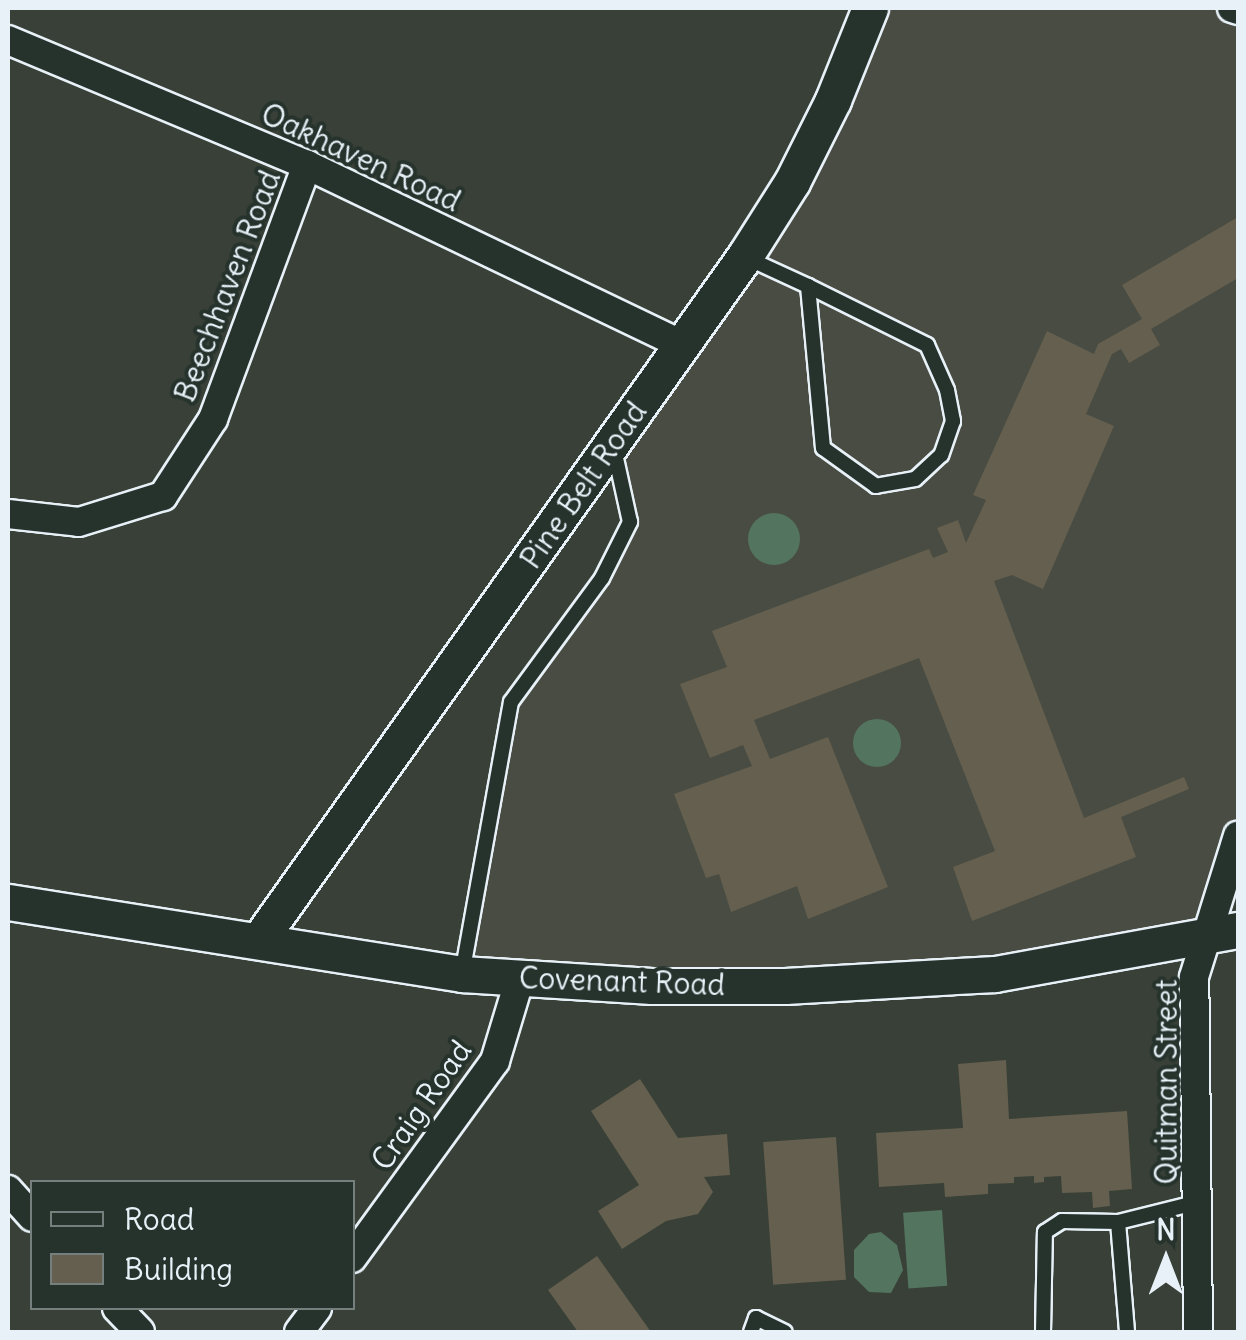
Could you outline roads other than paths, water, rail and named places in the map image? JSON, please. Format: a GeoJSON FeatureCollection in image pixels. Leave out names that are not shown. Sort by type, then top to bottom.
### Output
{"type":"FeatureCollection","features":[{"type":"Feature","properties":{"kind":"street","name":"Pine Belt Road"},"geometry":{"type":"LineString","coordinates":[[259,940],[744,256],[792,182],[834,100],[870,8]]}},
{"type":"Feature","properties":{"kind":"street","name":"Oakhaven Road"},"geometry":{"type":"LineString","coordinates":[[8,40],[307,165],[682,345]]}},
{"type":"Feature","properties":{"kind":"street","name":"Beechhaven Road"},"geometry":{"type":"LineString","coordinates":[[8,514],[78,522],[164,496],[213,419],[307,165]]}},
{"type":"Feature","properties":{"kind":"street","name":"Quitman Street"},"geometry":{"type":"LineString","coordinates":[[1198,1332],[1194,977],[1223,935],[1238,836]]}},
{"type":"Feature","properties":{"kind":"street","name":"Covenant Road"},"geometry":{"type":"LineString","coordinates":[[8,902],[462,974],[652,986],[903,982],[995,974],[1223,935]]}},
{"type":"Feature","properties":{"kind":"street","name":"Craig Road"},"geometry":{"type":"LineString","coordinates":[[355,1254],[495,1061],[520,978]]}},
{"type":"Feature","properties":{"kind":"street"},"geometry":{"type":"LineString","coordinates":[[8,1190],[30,1214]]}},
{"type":"Feature","properties":{"kind":"street"},"geometry":{"type":"LineString","coordinates":[[118,1310],[140,1332]]}},
{"type":"Feature","properties":{"kind":"street"},"geometry":{"type":"LineString","coordinates":[[298,1332],[315,1310]]}},
{"type":"Feature","properties":{"kind":"lane"},"geometry":{"type":"LineString","coordinates":[[744,256],[808,286],[927,345],[947,390],[952,420],[942,455],[915,479],[876,486],[823,448],[808,286]]}},
{"type":"Feature","properties":{"kind":"lane"},"geometry":{"type":"LineString","coordinates":[[462,974],[511,702],[602,578],[630,522],[613,443]]}},
{"type":"Feature","properties":{"kind":"lane"},"geometry":{"type":"LineString","coordinates":[[1043,1332],[1045,1232],[1062,1221],[1118,1222],[1199,1202]]}},
{"type":"Feature","properties":{"kind":"lane"},"geometry":{"type":"LineString","coordinates":[[1118,1222],[1127,1332]]}},
{"type":"Feature","properties":{"kind":"lane"},"geometry":{"type":"LineString","coordinates":[[751,1332],[756,1318],[785,1332]]}}]}
